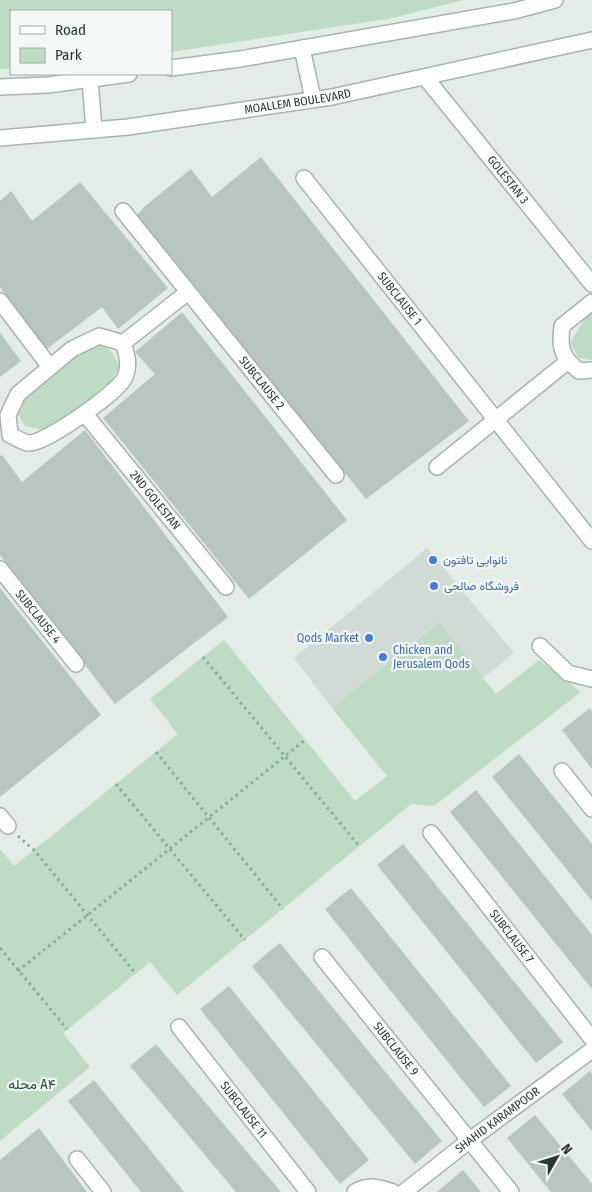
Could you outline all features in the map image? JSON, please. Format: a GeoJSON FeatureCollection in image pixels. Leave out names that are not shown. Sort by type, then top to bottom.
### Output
{"type":"FeatureCollection","features":[{"type":"Feature","properties":{"kind":"street"},"geometry":{"type":"LineString","coordinates":[[172,68],[302,48],[514,11],[555,0]]}},
{"type":"Feature","properties":{"kind":"street","name":"MOALLEM BOULEVARD"},"geometry":{"type":"LineString","coordinates":[[0,138],[94,130],[313,99],[592,40]]}},
{"type":"Feature","properties":{"kind":"street"},"geometry":{"type":"LineString","coordinates":[[302,48],[313,99]]}},
{"type":"Feature","properties":{"kind":"street"},"geometry":{"type":"LineString","coordinates":[[0,87],[48,84],[120,75]]}},
{"type":"Feature","properties":{"kind":"street","name":"GOLESTAN 3"},"geometry":{"type":"LineString","coordinates":[[424,77],[592,284]]}},
{"type":"Feature","properties":{"kind":"street"},"geometry":{"type":"LineString","coordinates":[[90,79],[94,130]]}},
{"type":"Feature","properties":{"kind":"street","name":"SUBCLAUSE 1"},"geometry":{"type":"LineString","coordinates":[[304,178],[496,420]]}},
{"type":"Feature","properties":{"kind":"street"},"geometry":{"type":"LineString","coordinates":[[123,343],[188,292],[124,211]]}},
{"type":"Feature","properties":{"kind":"street","name":"SUBCLAUSE 2"},"geometry":{"type":"LineString","coordinates":[[188,292],[336,474]]}},
{"type":"Feature","properties":{"kind":"street"},"geometry":{"type":"LineString","coordinates":[[0,301],[50,367]]}},
{"type":"Feature","properties":{"kind":"street"},"geometry":{"type":"LineString","coordinates":[[592,302],[562,326],[560,344],[567,362],[580,372],[592,370]]}},
{"type":"Feature","properties":{"kind":"street"},"geometry":{"type":"LineString","coordinates":[[99,336],[123,343],[128,359],[125,378],[84,414],[47,438],[29,443],[5,439],[8,415],[18,394],[72,349],[99,336]]}},
{"type":"Feature","properties":{"kind":"street"},"geometry":{"type":"LineString","coordinates":[[437,467],[567,362]]}},
{"type":"Feature","properties":{"kind":"street","name":"2ND GOLESTAN"},"geometry":{"type":"LineString","coordinates":[[84,414],[226,587]]}},
{"type":"Feature","properties":{"kind":"street"},"geometry":{"type":"LineString","coordinates":[[496,420],[592,541]]}},
{"type":"Feature","properties":{"kind":"street","name":"SUBCLAUSE 4"},"geometry":{"type":"LineString","coordinates":[[0,569],[76,664]]}},
{"type":"Feature","properties":{"kind":"street"},"geometry":{"type":"LineString","coordinates":[[540,646],[568,672],[592,678]]}},
{"type":"Feature","properties":{"kind":"street"},"geometry":{"type":"LineString","coordinates":[[562,771],[592,809]]}},
{"type":"Feature","properties":{"kind":"street","name":"SUBCLAUSE 7"},"geometry":{"type":"LineString","coordinates":[[431,833],[592,1039]]}},
{"type":"Feature","properties":{"kind":"street","name":"SUBCLAUSE 9"},"geometry":{"type":"LineString","coordinates":[[322,957],[511,1192]]}},
{"type":"Feature","properties":{"kind":"street","name":"SUBCLAUSE 11"},"geometry":{"type":"LineString","coordinates":[[178,1028],[308,1192]]}},
{"type":"Feature","properties":{"kind":"street","name":"SHAHID KARAMPOOR"},"geometry":{"type":"LineString","coordinates":[[404,1192],[470,1140],[592,1050]]}},
{"type":"Feature","properties":{"kind":"street"},"geometry":{"type":"LineString","coordinates":[[77,1159],[103,1192]]}},
{"type":"Feature","properties":{"kind":"street"},"geometry":{"type":"LineString","coordinates":[[356,1192],[363,1187],[377,1187],[393,1192]]}},
{"type":"Feature","properties":{"kind":"path"},"geometry":{"type":"LineString","coordinates":[[203,657],[359,846]]}},
{"type":"Feature","properties":{"kind":"path"},"geometry":{"type":"LineString","coordinates":[[18,971],[305,740]]}},
{"type":"Feature","properties":{"kind":"path"},"geometry":{"type":"LineString","coordinates":[[156,752],[283,909]]}},
{"type":"Feature","properties":{"kind":"path"},"geometry":{"type":"LineString","coordinates":[[116,784],[245,940]]}},
{"type":"Feature","properties":{"kind":"path"},"geometry":{"type":"LineString","coordinates":[[4,821],[34,850],[136,974]]}},
{"type":"Feature","properties":{"kind":"path"},"geometry":{"type":"LineString","coordinates":[[0,948],[67,1030]]}},
{"type":"Feature","properties":{"kind":"shaded area","name":"Qods Market"},"geometry":{"type":"Polygon","coordinates":[[[427,548],[514,653],[483,678],[438,622],[332,708],[294,658],[427,548]]]}},
{"type":"Feature","properties":{"kind":"green space"},"geometry":{"type":"Polygon","coordinates":[[[0,0],[463,0],[393,18],[172,52],[172,10],[10,10],[10,69],[0,69],[0,0]]]}},
{"type":"Feature","properties":{"kind":"green space"},"geometry":{"type":"Polygon","coordinates":[[[592,313],[592,360],[579,358],[570,343],[584,320],[592,313]]]}},
{"type":"Feature","properties":{"kind":"green space"},"geometry":{"type":"Polygon","coordinates":[[[93,345],[107,348],[115,357],[119,366],[107,385],[87,402],[44,430],[25,426],[17,413],[22,397],[77,351],[93,345]]]}},
{"type":"Feature","properties":{"kind":"green space"},"geometry":{"type":"Polygon","coordinates":[[[439,622],[496,694],[539,660],[581,692],[434,806],[411,804],[177,995],[150,962],[63,1033],[90,1067],[0,1141],[0,849],[14,866],[178,734],[150,699],[224,640],[355,801],[387,776],[332,708],[439,622]]]}},
{"type":"Feature","properties":{"kind":"building"},"geometry":{"type":"Polygon","coordinates":[[[261,157],[469,421],[366,499],[137,215],[145,206],[191,169],[212,197],[261,157]]]}},
{"type":"Feature","properties":{"kind":"building"},"geometry":{"type":"Polygon","coordinates":[[[80,182],[168,288],[118,329],[102,307],[47,349],[0,287],[0,201],[11,191],[32,221],[80,182]]]}},
{"type":"Feature","properties":{"kind":"building"},"geometry":{"type":"Polygon","coordinates":[[[182,312],[347,520],[249,599],[103,418],[155,374],[135,352],[182,312]]]}},
{"type":"Feature","properties":{"kind":"building"},"geometry":{"type":"Polygon","coordinates":[[[0,333],[21,361],[0,377],[0,333]]]}},
{"type":"Feature","properties":{"kind":"building"},"geometry":{"type":"Polygon","coordinates":[[[85,430],[228,617],[115,704],[0,555],[0,456],[2,455],[22,482],[85,430]]]}},
{"type":"Feature","properties":{"kind":"building"},"geometry":{"type":"Polygon","coordinates":[[[0,588],[101,715],[0,797],[0,588]]]}},
{"type":"Feature","properties":{"kind":"building"},"geometry":{"type":"Polygon","coordinates":[[[590,708],[592,712],[592,769],[562,730],[590,708]]]}},
{"type":"Feature","properties":{"kind":"building"},"geometry":{"type":"Polygon","coordinates":[[[519,754],[592,844],[592,901],[492,777],[519,754]]]}},
{"type":"Feature","properties":{"kind":"building"},"geometry":{"type":"Polygon","coordinates":[[[476,790],[592,935],[592,989],[450,812],[476,790]]]}},
{"type":"Feature","properties":{"kind":"building"},"geometry":{"type":"Polygon","coordinates":[[[403,844],[563,1042],[536,1063],[377,865],[403,844]]]}},
{"type":"Feature","properties":{"kind":"building"},"geometry":{"type":"Polygon","coordinates":[[[351,888],[511,1086],[484,1107],[325,909],[351,888]]]}},
{"type":"Feature","properties":{"kind":"building"},"geometry":{"type":"Polygon","coordinates":[[[280,943],[442,1141],[415,1164],[252,966],[280,943]]]}},
{"type":"Feature","properties":{"kind":"building"},"geometry":{"type":"Polygon","coordinates":[[[229,986],[369,1160],[340,1184],[200,1009],[229,986]]]}},
{"type":"Feature","properties":{"kind":"building"},"geometry":{"type":"Polygon","coordinates":[[[156,1044],[281,1192],[236,1192],[130,1066],[156,1044]]]}},
{"type":"Feature","properties":{"kind":"building"},"geometry":{"type":"Polygon","coordinates":[[[590,1071],[592,1074],[592,1131],[562,1094],[590,1071]]]}},
{"type":"Feature","properties":{"kind":"building"},"geometry":{"type":"Polygon","coordinates":[[[94,1080],[184,1192],[141,1192],[68,1101],[94,1080]]]}},
{"type":"Feature","properties":{"kind":"building"},"geometry":{"type":"Polygon","coordinates":[[[535,1115],[592,1184],[592,1192],[551,1192],[507,1138],[535,1115]]]}},
{"type":"Feature","properties":{"kind":"building"},"geometry":{"type":"Polygon","coordinates":[[[39,1128],[87,1192],[0,1192],[0,1160],[39,1128]]]}},
{"type":"Feature","properties":{"kind":"building"},"geometry":{"type":"Polygon","coordinates":[[[463,1170],[481,1192],[437,1192],[463,1170]]]}},
{"type":"Feature","properties":{"kind":"place","name":"نانوایی تافتون"},"geometry":{"type":"Point","coordinates":[433,560]}},
{"type":"Feature","properties":{"kind":"place","name":"فروشگاه صالحی"},"geometry":{"type":"Point","coordinates":[434,586]}},
{"type":"Feature","properties":{"kind":"place","name":"Qods Market"},"geometry":{"type":"Point","coordinates":[369,638]}},
{"type":"Feature","properties":{"kind":"place","name":"Chicken and Jerusalem Qods"},"geometry":{"type":"Point","coordinates":[383,657]}},
{"type":"Feature","properties":{"kind":"district","name":"محله A۴"},"geometry":{"type":"Point","coordinates":[32,1084]}}]}
